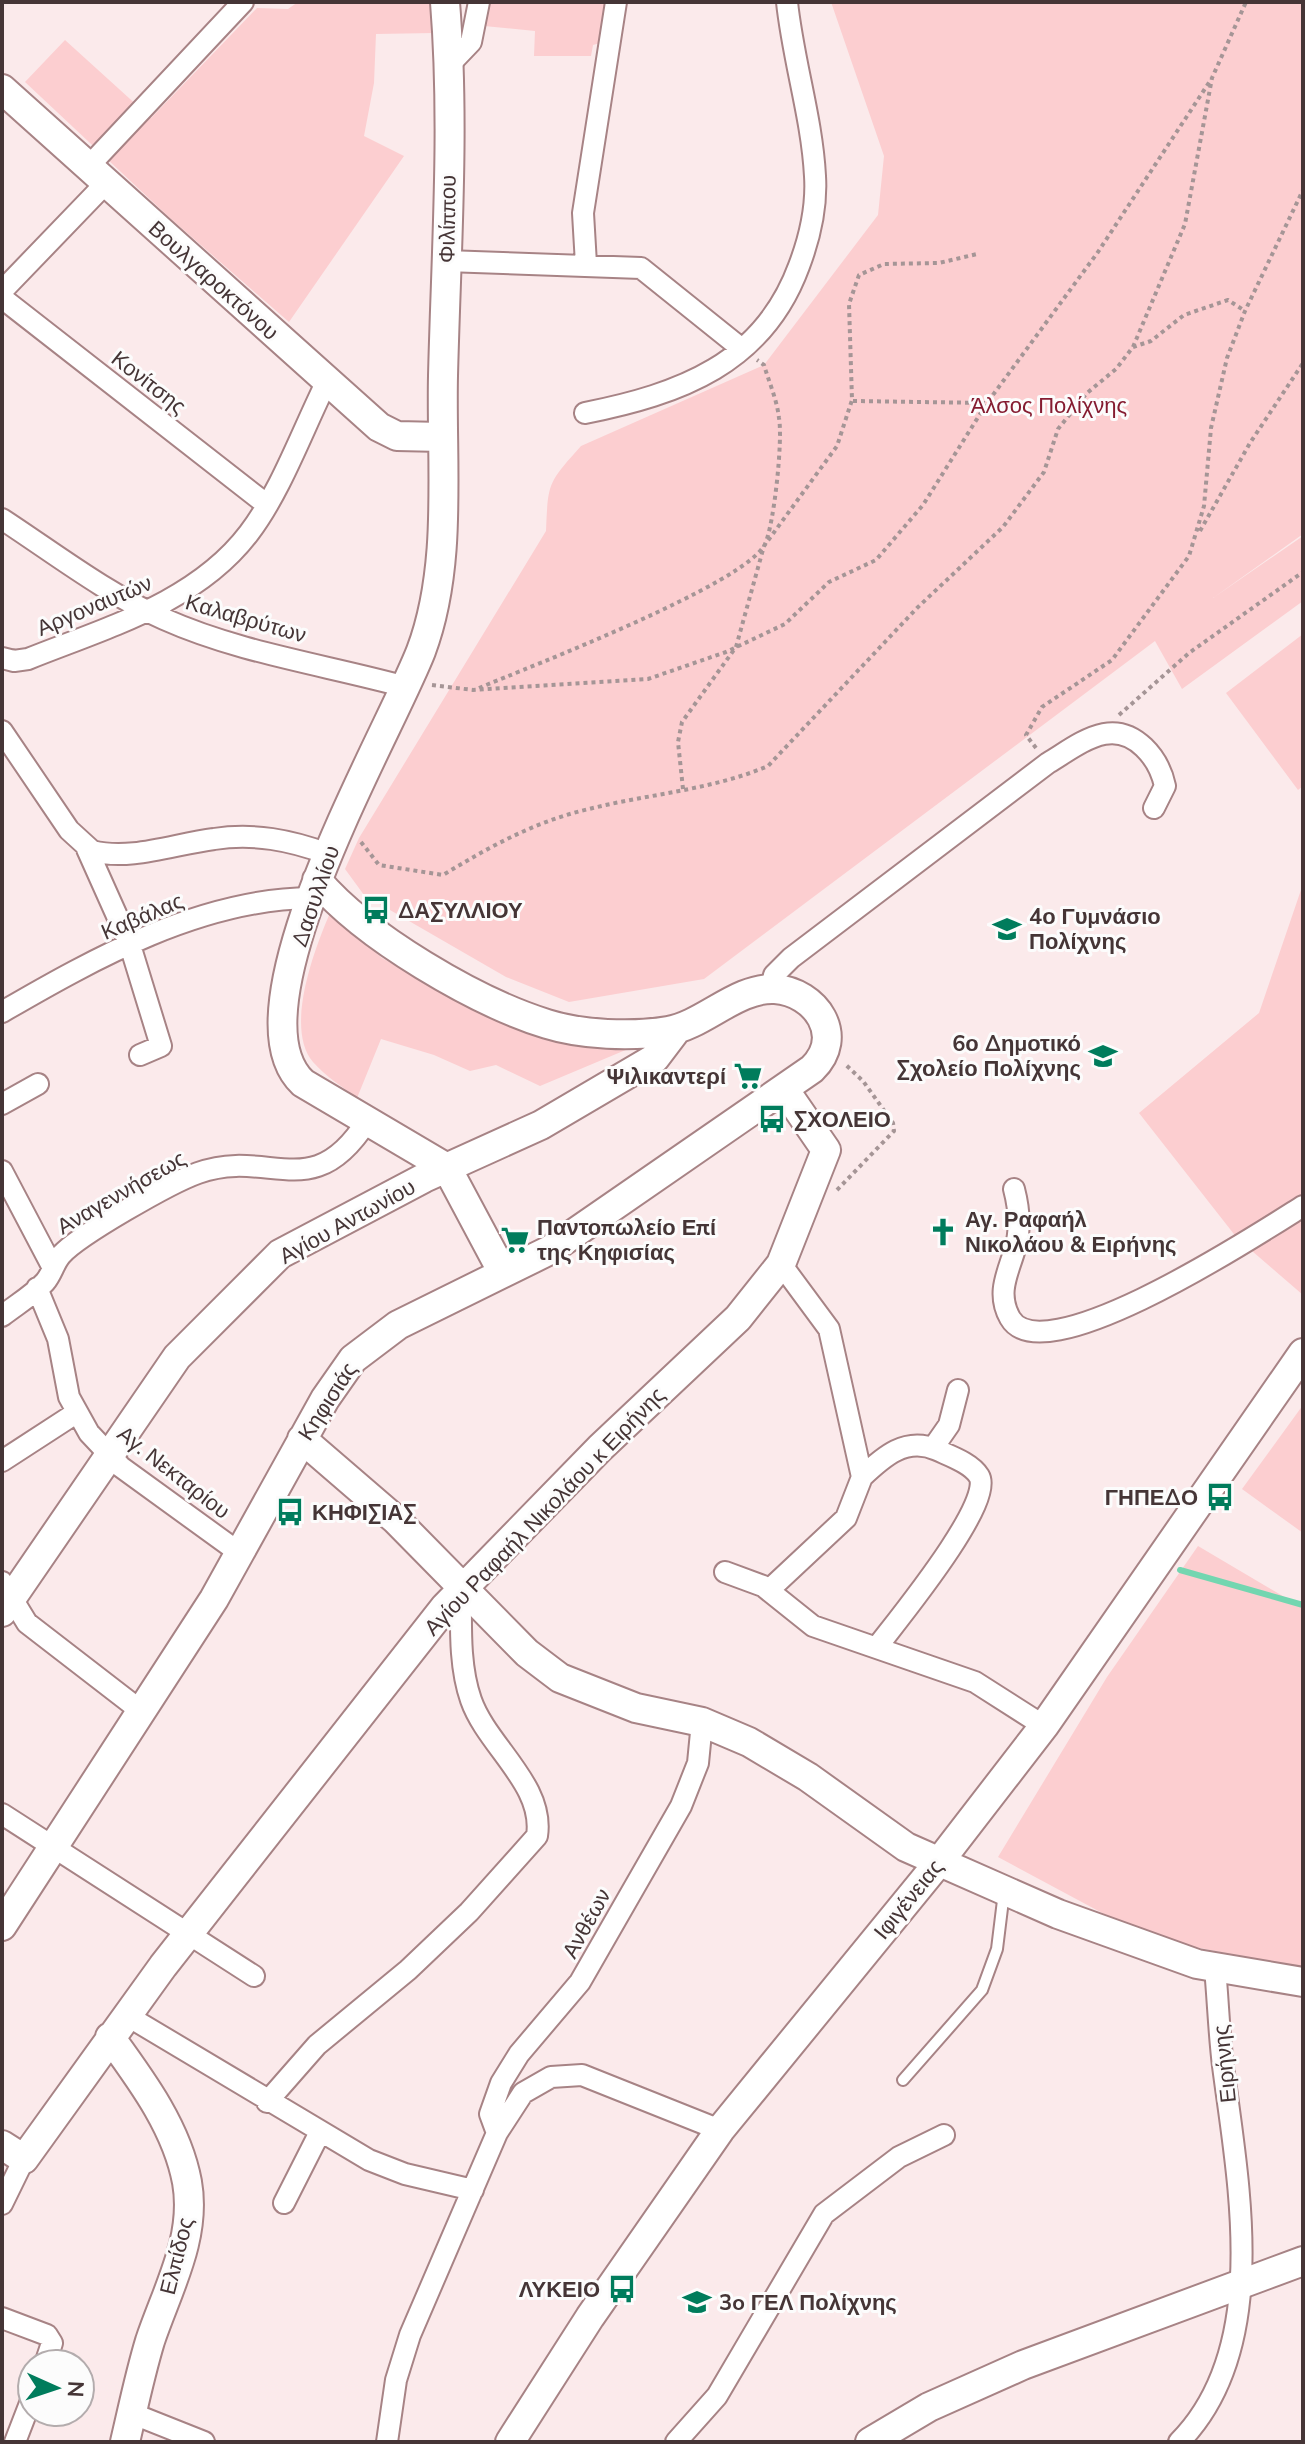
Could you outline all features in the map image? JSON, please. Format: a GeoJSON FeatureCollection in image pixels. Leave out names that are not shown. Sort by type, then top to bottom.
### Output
{"type":"FeatureCollection","features":[{"type":"Feature","properties":{"kind":"street"},"geometry":{"type":"LineString","coordinates":[[2,291],[243,2]]}},
{"type":"Feature","properties":{"kind":"street","name":"Φιλίππου"},"geometry":{"type":"LineString","coordinates":[[442,437],[449,65],[445,2]]}},
{"type":"Feature","properties":{"kind":"street"},"geometry":{"type":"LineString","coordinates":[[449,65],[471,42],[479,2]]}},
{"type":"Feature","properties":{"kind":"street"},"geometry":{"type":"LineString","coordinates":[[586,264],[583,213],[616,2]]}},
{"type":"Feature","properties":{"kind":"street"},"geometry":{"type":"LineString","coordinates":[[585,413],[678,388],[712,371],[763,330],[786,296],[807,244],[813,217],[814,163],[787,2]]}},
{"type":"Feature","properties":{"kind":"street","name":"Βουλγαροκτόνου"},"geometry":{"type":"LineString","coordinates":[[2,89],[386,432],[407,438],[442,437]]}},
{"type":"Feature","properties":{"kind":"street"},"geometry":{"type":"LineString","coordinates":[[446,261],[586,264],[645,270],[742,349]]}},
{"type":"Feature","properties":{"kind":"street","name":"Κονίτσης"},"geometry":{"type":"LineString","coordinates":[[2,298],[266,504]]}},
{"type":"Feature","properties":{"kind":"street","name":"Αργοναυτών"},"geometry":{"type":"LineString","coordinates":[[2,658],[14,661],[28,659],[148,611],[185,590],[232,552],[250,532],[266,504],[327,381]]}},
{"type":"Feature","properties":{"kind":"street","name":"Δασυλλίου"},"geometry":{"type":"LineString","coordinates":[[442,437],[436,595],[428,630],[406,687],[314,889],[284,1004],[282,1023],[286,1054],[303,1083],[447,1168]]}},
{"type":"Feature","properties":{"kind":"street","name":"Καλαβρύτων"},"geometry":{"type":"LineString","coordinates":[[2,519],[148,611],[221,640],[406,687]]}},
{"type":"Feature","properties":{"kind":"street"},"geometry":{"type":"LineString","coordinates":[[2,731],[69,830],[87,849],[130,945],[161,1046],[140,1055]]}},
{"type":"Feature","properties":{"kind":"street"},"geometry":{"type":"LineString","coordinates":[[771,989],[774,975],[791,958],[1048,763],[1088,740],[1115,734],[1138,742],[1158,766],[1165,786],[1154,808]]}},
{"type":"Feature","properties":{"kind":"street"},"geometry":{"type":"LineString","coordinates":[[87,849],[102,853],[133,852],[213,839],[257,836],[328,854]]}},
{"type":"Feature","properties":{"kind":"street"},"geometry":{"type":"LineString","coordinates":[[314,889],[388,941],[457,982],[527,1017],[585,1031],[654,1033],[677,1029],[771,989],[798,994],[814,1004],[827,1031],[824,1055]]}},
{"type":"Feature","properties":{"kind":"street","name":"Καβάλας"},"geometry":{"type":"LineString","coordinates":[[2,1012],[130,945],[224,911],[314,889]]}},
{"type":"Feature","properties":{"kind":"street","name":"Αγίου Αντωνίου"},"geometry":{"type":"LineString","coordinates":[[5,1597],[177,1357],[280,1254],[447,1168],[532,1130],[655,1058],[677,1029]]}},
{"type":"Feature","properties":{"kind":"street","name":"Κηφισιάς"},"geometry":{"type":"LineString","coordinates":[[2,1926],[241,1554],[340,1375],[370,1343],[428,1308],[550,1250],[784,1089],[824,1055]]}},
{"type":"Feature","properties":{"kind":"street"},"geometry":{"type":"LineString","coordinates":[[2,1104],[38,1084]]}},
{"type":"Feature","properties":{"kind":"street","name":"Αγίου Ραφαήλ Νικολάου κ Ειρήνης"},"geometry":{"type":"LineString","coordinates":[[13,2152],[118,2026],[461,1590],[600,1448],[738,1318],[781,1264],[826,1150],[784,1089]]}},
{"type":"Feature","properties":{"kind":"street","name":"Αναγεννήσεως"},"geometry":{"type":"LineString","coordinates":[[2,1316],[37,1288],[61,1255],[75,1244],[193,1175],[228,1166],[274,1171],[317,1168],[342,1152],[367,1121]]}},
{"type":"Feature","properties":{"kind":"street"},"geometry":{"type":"LineString","coordinates":[[447,1168],[503,1273]]}},
{"type":"Feature","properties":{"kind":"street"},"geometry":{"type":"LineString","coordinates":[[2,1171],[8,1196],[53,1268]]}},
{"type":"Feature","properties":{"kind":"street"},"geometry":{"type":"LineString","coordinates":[[1014,1189],[1019,1226],[1016,1247],[1005,1274],[1002,1298],[1011,1321],[1025,1332],[1039,1333],[1128,1307],[1218,1259],[1303,1206]]}},
{"type":"Feature","properties":{"kind":"street"},"geometry":{"type":"LineString","coordinates":[[781,1264],[829,1329],[862,1477]]}},
{"type":"Feature","properties":{"kind":"street","name":"Αγ. Νεκταρίου"},"geometry":{"type":"LineString","coordinates":[[37,1288],[58,1339],[69,1397],[76,1413],[109,1456],[241,1554]]}},
{"type":"Feature","properties":{"kind":"street","name":"Ιφιγένειας"},"geometry":{"type":"LineString","coordinates":[[513,2441],[590,2317],[720,2130],[939,1862],[1044,1726],[1303,1353]]}},
{"type":"Feature","properties":{"kind":"street"},"geometry":{"type":"LineString","coordinates":[[933,1448],[949,1425],[958,1390]]}},
{"type":"Feature","properties":{"kind":"street"},"geometry":{"type":"LineString","coordinates":[[2,1461],[76,1413]]}},
{"type":"Feature","properties":{"kind":"street"},"geometry":{"type":"LineString","coordinates":[[302,1439],[396,1520],[461,1590],[527,1653],[560,1678],[636,1708],[702,1722],[786,1763],[893,1839],[1004,1890],[1137,1944],[1215,1968],[1303,1982]]}},
{"type":"Feature","properties":{"kind":"street"},"geometry":{"type":"LineString","coordinates":[[769,1590],[846,1518],[862,1477],[899,1449],[915,1445],[933,1448],[978,1475],[978,1499],[943,1557],[877,1647]]}},
{"type":"Feature","properties":{"kind":"street"},"geometry":{"type":"LineString","coordinates":[[725,1572],[755,1581],[813,1626],[987,1688],[1044,1726]]}},
{"type":"Feature","properties":{"kind":"street"},"geometry":{"type":"LineString","coordinates":[[267,2102],[317,2045],[408,1970],[469,1912],[537,1836],[537,1806],[494,1743],[472,1702],[463,1661],[461,1590]]}},
{"type":"Feature","properties":{"kind":"street"},"geometry":{"type":"LineString","coordinates":[[5,1597],[35,1630],[141,1711]]}},
{"type":"Feature","properties":{"kind":"street","name":"Ανθέων"},"geometry":{"type":"LineString","coordinates":[[497,2133],[490,2114],[501,2083],[519,2054],[580,1982],[681,1806],[698,1763],[702,1722]]}},
{"type":"Feature","properties":{"kind":"street"},"geometry":{"type":"LineString","coordinates":[[2,1814],[254,1976]]}},
{"type":"Feature","properties":{"kind":"street","name":"Ειρήνης"},"geometry":{"type":"LineString","coordinates":[[1179,2442],[1198,2418],[1223,2364],[1237,2318],[1241,2286],[1241,2209],[1215,1968]]}},
{"type":"Feature","properties":{"kind":"street"},"geometry":{"type":"LineString","coordinates":[[118,2026],[267,2102],[390,2170],[473,2190]]}},
{"type":"Feature","properties":{"kind":"street","name":"Ελπίδος"},"geometry":{"type":"LineString","coordinates":[[118,2026],[143,2083],[174,2140],[187,2183],[188,2225],[178,2268],[150,2341],[125,2442]]}},
{"type":"Feature","properties":{"kind":"street"},"geometry":{"type":"LineString","coordinates":[[387,2442],[401,2358],[497,2133],[529,2088],[551,2077],[574,2074],[603,2082],[720,2130]]}},
{"type":"Feature","properties":{"kind":"street"},"geometry":{"type":"LineString","coordinates":[[284,2203],[320,2132]]}},
{"type":"Feature","properties":{"kind":"street"},"geometry":{"type":"LineString","coordinates":[[676,2442],[717,2396],[824,2214],[899,2157],[944,2135]]}},
{"type":"Feature","properties":{"kind":"street"},"geometry":{"type":"LineString","coordinates":[[2,2204],[13,2152]]}},
{"type":"Feature","properties":{"kind":"street"},"geometry":{"type":"LineString","coordinates":[[870,2442],[929,2407],[1023,2365],[1303,2261]]}},
{"type":"Feature","properties":{"kind":"street"},"geometry":{"type":"LineString","coordinates":[[2,2318],[47,2335],[52,2343],[50,2348]]}},
{"type":"Feature","properties":{"kind":"street"},"geometry":{"type":"LineString","coordinates":[[131,2413],[204,2442]]}},
{"type":"Feature","properties":{"kind":"lane"},"geometry":{"type":"LineString","coordinates":[[903,2080],[982,1990],[997,1949],[1004,1890]]}},
{"type":"Feature","properties":{"kind":"path"},"geometry":{"type":"LineString","coordinates":[[406,687],[428,684],[473,690],[648,679],[736,647],[785,624],[829,582],[876,560],[923,505],[987,403],[1098,252],[1212,78],[1246,2]]}},
{"type":"Feature","properties":{"kind":"path"},"geometry":{"type":"LineString","coordinates":[[341,825],[359,838],[379,865],[443,875],[501,840],[585,809],[743,777],[768,766],[917,608],[1003,527],[1044,472],[1058,429],[1087,393],[1116,369],[1133,347],[1185,224],[1212,78]]}},
{"type":"Feature","properties":{"kind":"path"},"geometry":{"type":"LineString","coordinates":[[1197,536],[1211,428],[1227,358],[1245,311],[1303,190]]}},
{"type":"Feature","properties":{"kind":"path"},"geometry":{"type":"LineString","coordinates":[[473,690],[623,629],[749,565],[837,446],[852,400],[849,304],[859,275],[884,264],[939,263],[977,254]]}},
{"type":"Feature","properties":{"kind":"path"},"geometry":{"type":"LineString","coordinates":[[1133,347],[1151,341],[1184,315],[1210,304],[1228,300],[1245,311]]}},
{"type":"Feature","properties":{"kind":"path"},"geometry":{"type":"LineString","coordinates":[[683,789],[678,742],[682,722],[736,647],[772,524],[780,419],[764,365],[742,349]]}},
{"type":"Feature","properties":{"kind":"path"},"geometry":{"type":"LineString","coordinates":[[1026,735],[1042,707],[1112,660],[1181,568],[1250,443],[1303,363]]}},
{"type":"Feature","properties":{"kind":"path"},"geometry":{"type":"LineString","coordinates":[[852,400],[987,403]]}},
{"type":"Feature","properties":{"kind":"path"},"geometry":{"type":"LineString","coordinates":[[1115,734],[1118,716],[1189,653],[1303,572]]}},
{"type":"Feature","properties":{"kind":"path"},"geometry":{"type":"LineString","coordinates":[[805,1199],[824,1197],[837,1190],[894,1131],[893,1123],[856,1073],[824,1055]]}},
{"type":"Feature","properties":{"kind":"green space"},"geometry":{"type":"Polygon","coordinates":[[[298,2],[429,2],[434,33],[376,34],[374,83],[364,136],[404,156],[289,322],[171,219],[25,82],[65,40],[151,118],[257,8],[288,9],[298,2]]]}},
{"type":"Feature","properties":{"kind":"green space"},"geometry":{"type":"Polygon","coordinates":[[[487,2],[605,2],[600,43],[593,45],[591,56],[534,56],[535,31],[484,26],[487,2]]]}},
{"type":"Feature","properties":{"kind":"green space","name":"Άλσος Πολίχνης"},"geometry":{"type":"Polygon","coordinates":[[[831,2],[1303,2],[1303,534],[1213,598],[1303,536],[1303,601],[1182,689],[1155,641],[704,979],[569,1002],[506,977],[364,895],[345,869],[359,838],[546,531],[549,492],[562,468],[581,446],[764,365],[878,215],[884,156],[831,2]]]}},
{"type":"Feature","properties":{"kind":"green space"},"geometry":{"type":"Polygon","coordinates":[[[1303,634],[1303,786],[1298,790],[1226,693],[1303,634]]]}},
{"type":"Feature","properties":{"kind":"green space"},"geometry":{"type":"Polygon","coordinates":[[[1303,884],[1303,1295],[1237,1238],[1139,1113],[1259,1013],[1303,884]]]}},
{"type":"Feature","properties":{"kind":"green space"},"geometry":{"type":"Polygon","coordinates":[[[330,913],[382,958],[443,992],[647,1041],[540,1086],[496,1065],[470,1071],[434,1055],[381,1039],[357,1098],[313,1062],[301,1029],[310,967],[330,913]]]}},
{"type":"Feature","properties":{"kind":"green space"},"geometry":{"type":"Polygon","coordinates":[[[1303,1405],[1303,1533],[1242,1489],[1303,1405]]]}},
{"type":"Feature","properties":{"kind":"green space"},"geometry":{"type":"Polygon","coordinates":[[[1198,1546],[1303,1608],[1303,1969],[1147,1937],[998,1857],[1107,1677],[1198,1546]]]}},
{"type":"Feature","properties":{"kind":"waterway"},"geometry":{"type":"LineString","coordinates":[[1180,1570],[1303,1605]]}},
{"type":"Feature","properties":{"kind":"place","name":"ΔΑΣΥΛΛΙΟΥ"},"geometry":{"type":"Point","coordinates":[376,910]}},
{"type":"Feature","properties":{"kind":"place","name":"4ο Γυμνάσιο Πολίχνης"},"geometry":{"type":"Point","coordinates":[1007,929]}},
{"type":"Feature","properties":{"kind":"place","name":"6ο Δημοτικό Σχολείο Πολίχνης"},"geometry":{"type":"Point","coordinates":[1103,1056]}},
{"type":"Feature","properties":{"kind":"place","name":"Ψιλικαντερί"},"geometry":{"type":"Point","coordinates":[748,1076]}},
{"type":"Feature","properties":{"kind":"place","name":"ΣΧΟΛΕΙΟ"},"geometry":{"type":"Point","coordinates":[772,1119]}},
{"type":"Feature","properties":{"kind":"place","name":"Αγ. Ραφαήλ Νικολάου & Ειρήνης"},"geometry":{"type":"Point","coordinates":[943,1232]}},
{"type":"Feature","properties":{"kind":"place","name":"Παντοπωλείο Επί της Κηφισίας"},"geometry":{"type":"Point","coordinates":[515,1240]}},
{"type":"Feature","properties":{"kind":"place","name":"ΓΗΠΕΔΟ"},"geometry":{"type":"Point","coordinates":[1220,1497]}},
{"type":"Feature","properties":{"kind":"place","name":"ΚΗΦΙΣΙΑΣ"},"geometry":{"type":"Point","coordinates":[290,1512]}},
{"type":"Feature","properties":{"kind":"place","name":"ΛΥΚΕΙΟ"},"geometry":{"type":"Point","coordinates":[622,2289]}},
{"type":"Feature","properties":{"kind":"place","name":"3o ΓΕΛ Πολίχνης"},"geometry":{"type":"Point","coordinates":[697,2302]}}]}
